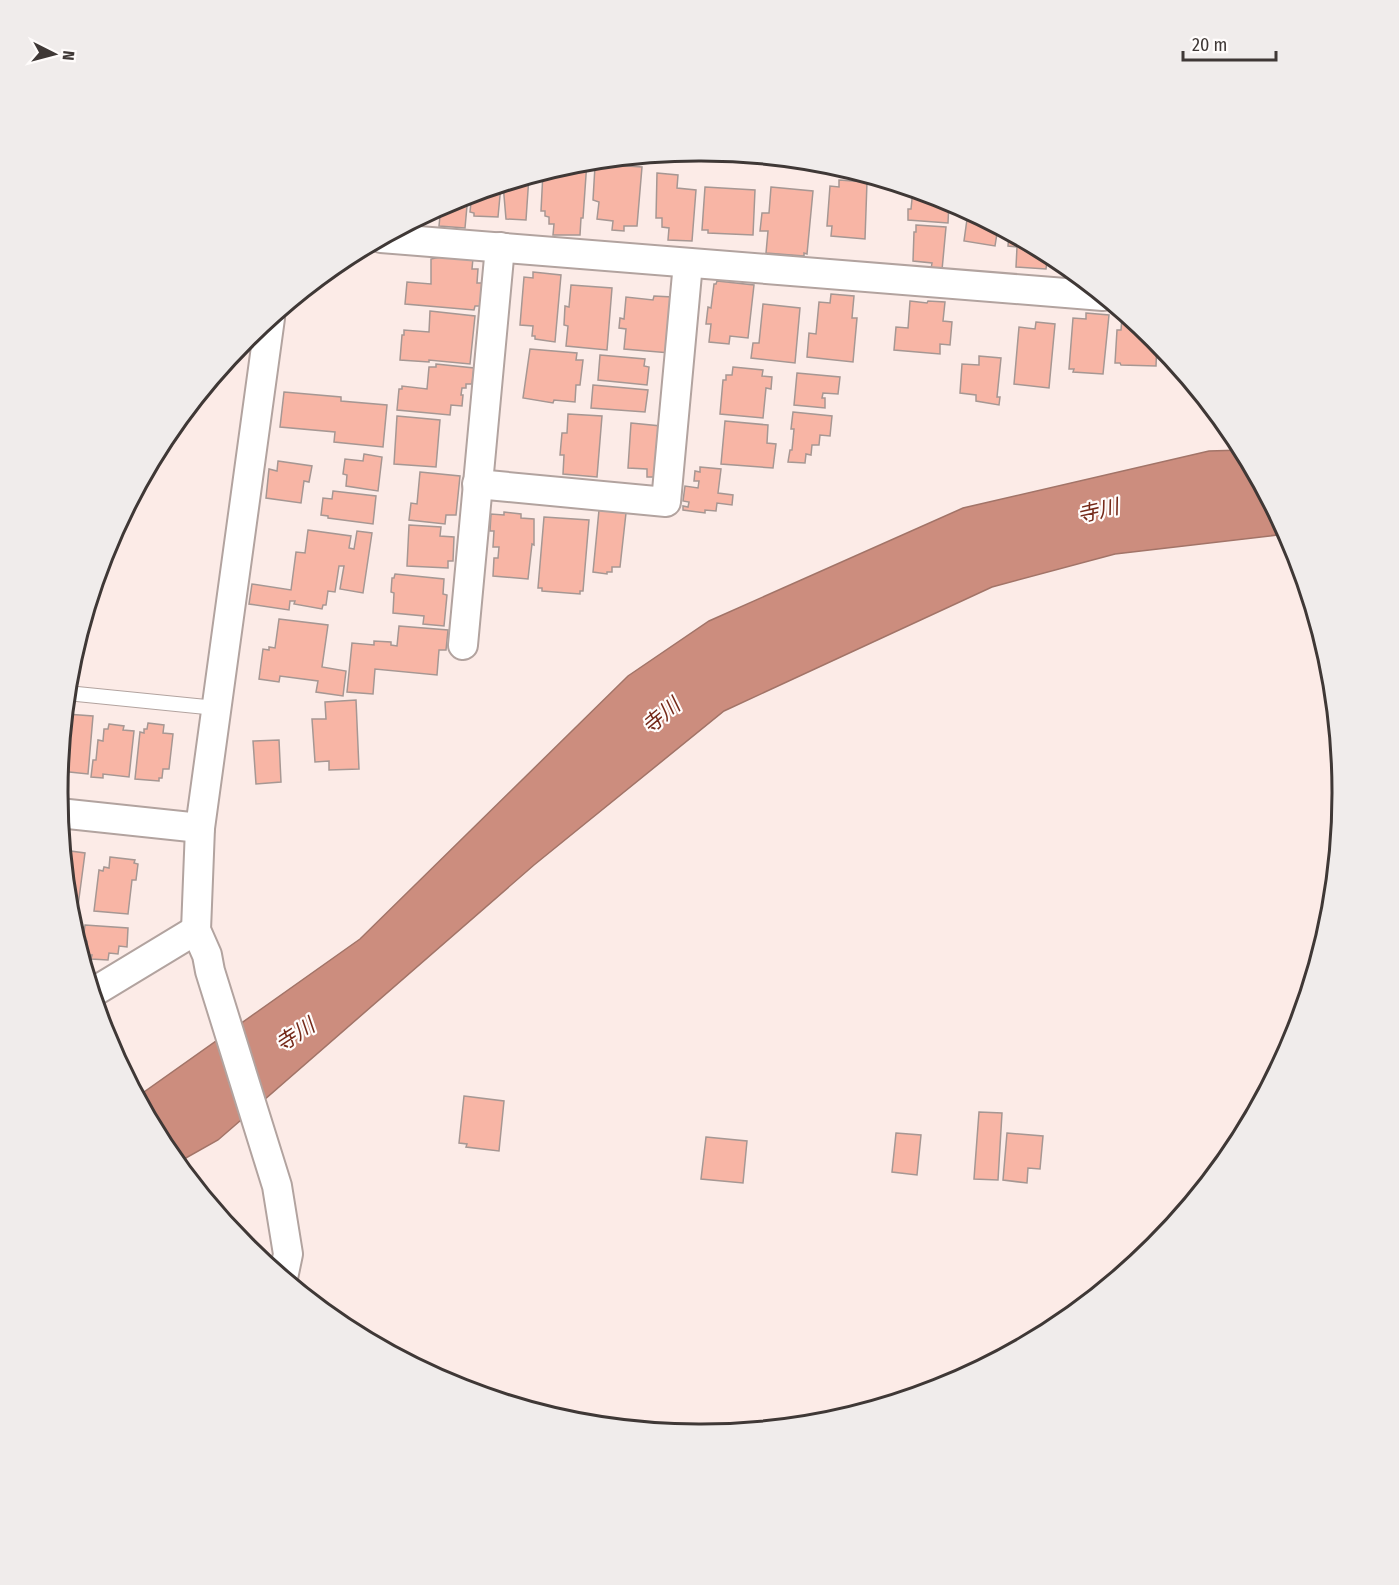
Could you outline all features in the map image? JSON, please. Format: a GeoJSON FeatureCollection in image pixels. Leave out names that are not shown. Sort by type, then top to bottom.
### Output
{"type":"FeatureCollection","features":[{"type":"Feature","properties":{"kind":"street"},"geometry":{"type":"LineString","coordinates":[[395,239],[1089,295]]}},
{"type":"Feature","properties":{"kind":"street"},"geometry":{"type":"LineString","coordinates":[[463,645],[500,247]]}},
{"type":"Feature","properties":{"kind":"street"},"geometry":{"type":"LineString","coordinates":[[477,484],[666,502],[688,263]]}},
{"type":"Feature","properties":{"kind":"street"},"geometry":{"type":"LineString","coordinates":[[268,331],[200,828],[196,930],[207,956],[272,1166],[288,1254],[285,1269]]}},
{"type":"Feature","properties":{"kind":"street"},"geometry":{"type":"LineString","coordinates":[[69,814],[200,828]]}},
{"type":"Feature","properties":{"kind":"street"},"geometry":{"type":"LineString","coordinates":[[99,989],[196,930]]}},
{"type":"Feature","properties":{"kind":"lane"},"geometry":{"type":"LineString","coordinates":[[76,694],[216,708]]}},
{"type":"Feature","properties":{"kind":"water","name":"寺川"},"geometry":{"type":"Polygon","coordinates":[[[1231,450],[1247,477],[1276,535],[1115,554],[992,587],[724,711],[534,865],[218,1140],[185,1159],[174,1144],[143,1092],[360,939],[628,676],[709,621],[963,508],[1209,451],[1231,450]]]}},
{"type":"Feature","properties":{"kind":"building"},"geometry":{"type":"Polygon","coordinates":[[[621,166],[642,167],[637,226],[624,226],[624,231],[612,230],[613,221],[597,219],[599,202],[593,200],[595,170],[621,166]]]}},
{"type":"Feature","properties":{"kind":"building"},"geometry":{"type":"Polygon","coordinates":[[[586,171],[580,235],[553,235],[554,224],[549,224],[549,217],[545,216],[545,211],[541,211],[543,181],[586,171]]]}},
{"type":"Feature","properties":{"kind":"building"},"geometry":{"type":"Polygon","coordinates":[[[657,173],[678,175],[677,188],[696,190],[692,241],[668,240],[669,228],[662,227],[662,218],[656,218],[657,173]]]}},
{"type":"Feature","properties":{"kind":"building"},"geometry":{"type":"Polygon","coordinates":[[[839,180],[867,183],[865,239],[831,236],[832,226],[827,226],[830,186],[839,187],[839,180]]]}},
{"type":"Feature","properties":{"kind":"building"},"geometry":{"type":"Polygon","coordinates":[[[528,184],[526,220],[506,219],[504,192],[528,184]]]}},
{"type":"Feature","properties":{"kind":"building"},"geometry":{"type":"Polygon","coordinates":[[[705,187],[755,190],[753,235],[708,233],[708,230],[702,230],[705,187]]]}},
{"type":"Feature","properties":{"kind":"building"},"geometry":{"type":"Polygon","coordinates":[[[771,187],[813,191],[807,254],[804,253],[804,256],[766,253],[768,231],[760,231],[762,213],[769,213],[771,187]]]}},
{"type":"Feature","properties":{"kind":"building"},"geometry":{"type":"Polygon","coordinates":[[[500,193],[498,217],[474,216],[474,213],[470,212],[471,204],[500,193]]]}},
{"type":"Feature","properties":{"kind":"building"},"geometry":{"type":"Polygon","coordinates":[[[912,198],[948,212],[948,223],[908,220],[908,209],[911,209],[912,198]]]}},
{"type":"Feature","properties":{"kind":"building"},"geometry":{"type":"Polygon","coordinates":[[[467,205],[465,228],[439,226],[440,217],[467,205]]]}},
{"type":"Feature","properties":{"kind":"building"},"geometry":{"type":"Polygon","coordinates":[[[967,221],[997,235],[995,246],[964,241],[967,221]]]}},
{"type":"Feature","properties":{"kind":"building"},"geometry":{"type":"Polygon","coordinates":[[[916,225],[946,227],[942,270],[931,269],[932,263],[913,261],[916,225]]]}},
{"type":"Feature","properties":{"kind":"building"},"geometry":{"type":"Polygon","coordinates":[[[1008,241],[1016,245],[1047,264],[1046,269],[1016,267],[1017,247],[1008,246],[1008,241]]]}},
{"type":"Feature","properties":{"kind":"building"},"geometry":{"type":"Polygon","coordinates":[[[441,255],[473,258],[472,269],[478,269],[477,283],[482,283],[480,306],[475,306],[474,310],[405,304],[407,282],[431,284],[431,259],[441,257],[441,255]]]}},
{"type":"Feature","properties":{"kind":"building"},"geometry":{"type":"Polygon","coordinates":[[[533,272],[561,275],[555,342],[535,339],[535,336],[532,336],[533,326],[520,325],[524,277],[533,278],[533,272]]]}},
{"type":"Feature","properties":{"kind":"building"},"geometry":{"type":"Polygon","coordinates":[[[717,281],[754,285],[748,338],[730,336],[729,344],[709,342],[711,324],[706,324],[708,307],[711,308],[714,284],[717,281]]]}},
{"type":"Feature","properties":{"kind":"building"},"geometry":{"type":"Polygon","coordinates":[[[571,285],[612,288],[607,350],[566,346],[568,326],[564,325],[565,306],[569,307],[571,285]]]}},
{"type":"Feature","properties":{"kind":"building"},"geometry":{"type":"Polygon","coordinates":[[[831,294],[854,296],[852,318],[857,318],[853,362],[807,357],[809,333],[816,334],[819,302],[830,303],[831,294]]]}},
{"type":"Feature","properties":{"kind":"building"},"geometry":{"type":"Polygon","coordinates":[[[654,296],[672,297],[670,353],[624,349],[626,329],[619,328],[620,318],[624,319],[626,297],[653,300],[654,296]]]}},
{"type":"Feature","properties":{"kind":"building"},"geometry":{"type":"Polygon","coordinates":[[[910,301],[945,302],[943,321],[952,322],[950,345],[940,344],[940,354],[894,350],[896,327],[908,328],[910,301]]]}},
{"type":"Feature","properties":{"kind":"building"},"geometry":{"type":"Polygon","coordinates":[[[763,304],[800,308],[795,363],[751,358],[753,343],[759,343],[763,304]]]}},
{"type":"Feature","properties":{"kind":"building"},"geometry":{"type":"Polygon","coordinates":[[[430,311],[475,316],[470,364],[400,360],[404,330],[429,332],[430,311]]]}},
{"type":"Feature","properties":{"kind":"building"},"geometry":{"type":"Polygon","coordinates":[[[1086,313],[1109,315],[1103,374],[1073,372],[1074,369],[1069,369],[1073,318],[1086,319],[1086,313]]]}},
{"type":"Feature","properties":{"kind":"building"},"geometry":{"type":"Polygon","coordinates":[[[1036,322],[1055,324],[1049,388],[1014,384],[1019,327],[1035,329],[1036,322]]]}},
{"type":"Feature","properties":{"kind":"building"},"geometry":{"type":"Polygon","coordinates":[[[1122,322],[1156,357],[1156,366],[1115,363],[1117,330],[1121,330],[1122,322]]]}},
{"type":"Feature","properties":{"kind":"building"},"geometry":{"type":"Polygon","coordinates":[[[530,349],[577,353],[576,360],[583,360],[580,385],[576,385],[575,402],[554,400],[553,403],[523,398],[530,349]]]}},
{"type":"Feature","properties":{"kind":"building"},"geometry":{"type":"Polygon","coordinates":[[[600,355],[645,359],[644,366],[649,367],[647,385],[598,380],[600,355]]]}},
{"type":"Feature","properties":{"kind":"building"},"geometry":{"type":"Polygon","coordinates":[[[979,356],[1001,358],[997,397],[1000,397],[999,405],[976,401],[976,395],[960,393],[962,364],[979,365],[979,356]]]}},
{"type":"Feature","properties":{"kind":"building"},"geometry":{"type":"Polygon","coordinates":[[[436,364],[474,368],[472,384],[466,384],[466,388],[462,388],[462,406],[451,405],[450,415],[397,410],[399,389],[402,389],[402,386],[427,389],[429,367],[436,367],[436,364]]]}},
{"type":"Feature","properties":{"kind":"building"},"geometry":{"type":"Polygon","coordinates":[[[733,367],[763,370],[762,376],[772,377],[771,389],[766,388],[763,418],[720,414],[723,380],[726,380],[726,375],[732,375],[733,367]]]}},
{"type":"Feature","properties":{"kind":"building"},"geometry":{"type":"Polygon","coordinates":[[[797,373],[840,377],[838,394],[823,393],[825,408],[794,405],[797,373]]]}},
{"type":"Feature","properties":{"kind":"building"},"geometry":{"type":"Polygon","coordinates":[[[593,385],[648,390],[645,412],[591,408],[593,385]]]}},
{"type":"Feature","properties":{"kind":"building"},"geometry":{"type":"Polygon","coordinates":[[[284,392],[341,397],[341,401],[387,405],[383,447],[334,442],[335,432],[280,427],[284,392]]]}},
{"type":"Feature","properties":{"kind":"building"},"geometry":{"type":"Polygon","coordinates":[[[793,412],[832,416],[830,436],[820,435],[819,445],[812,445],[811,455],[806,454],[805,463],[788,462],[790,450],[792,450],[793,412]]]}},
{"type":"Feature","properties":{"kind":"building"},"geometry":{"type":"Polygon","coordinates":[[[568,414],[602,416],[597,477],[563,474],[564,455],[560,455],[562,433],[567,433],[568,414]]]}},
{"type":"Feature","properties":{"kind":"building"},"geometry":{"type":"Polygon","coordinates":[[[397,416],[440,420],[436,467],[394,464],[397,416]]]}},
{"type":"Feature","properties":{"kind":"building"},"geometry":{"type":"Polygon","coordinates":[[[725,421],[768,425],[767,443],[776,444],[773,468],[721,464],[725,421]]]}},
{"type":"Feature","properties":{"kind":"building"},"geometry":{"type":"Polygon","coordinates":[[[631,423],[661,426],[657,470],[654,470],[654,477],[647,477],[647,469],[628,468],[631,423]]]}},
{"type":"Feature","properties":{"kind":"building"},"geometry":{"type":"Polygon","coordinates":[[[364,454],[382,457],[378,491],[346,486],[347,475],[343,474],[345,459],[363,461],[364,454]]]}},
{"type":"Feature","properties":{"kind":"building"},"geometry":{"type":"Polygon","coordinates":[[[278,461],[312,466],[309,482],[304,481],[301,503],[266,498],[269,469],[277,471],[278,461]]]}},
{"type":"Feature","properties":{"kind":"building"},"geometry":{"type":"Polygon","coordinates":[[[700,467],[721,469],[718,493],[733,495],[732,505],[717,503],[716,511],[705,510],[705,513],[683,510],[683,506],[688,507],[689,502],[683,501],[685,486],[698,488],[699,481],[694,481],[695,471],[700,472],[700,467]]]}},
{"type":"Feature","properties":{"kind":"building"},"geometry":{"type":"Polygon","coordinates":[[[420,472],[460,476],[456,515],[446,515],[445,524],[409,520],[411,503],[417,504],[420,472]]]}},
{"type":"Feature","properties":{"kind":"building"},"geometry":{"type":"Polygon","coordinates":[[[333,491],[376,496],[373,524],[321,515],[323,498],[332,499],[333,491]]]}},
{"type":"Feature","properties":{"kind":"building"},"geometry":{"type":"Polygon","coordinates":[[[599,510],[626,513],[620,567],[612,567],[612,572],[607,572],[607,574],[593,572],[599,510]]]}},
{"type":"Feature","properties":{"kind":"building"},"geometry":{"type":"Polygon","coordinates":[[[504,512],[521,514],[521,518],[534,519],[534,545],[532,544],[528,579],[493,576],[494,558],[498,558],[499,547],[493,547],[494,531],[490,531],[491,514],[504,515],[504,512]]]}},
{"type":"Feature","properties":{"kind":"building"},"geometry":{"type":"Polygon","coordinates":[[[544,517],[589,520],[583,591],[580,591],[580,594],[542,591],[542,588],[538,588],[544,517]]]}},
{"type":"Feature","properties":{"kind":"building"},"geometry":{"type":"Polygon","coordinates":[[[409,525],[441,527],[440,536],[454,537],[453,561],[448,561],[448,568],[407,566],[409,525]]]}},
{"type":"Feature","properties":{"kind":"building"},"geometry":{"type":"Polygon","coordinates":[[[308,530],[351,536],[349,548],[354,549],[357,531],[372,533],[363,593],[340,589],[344,566],[339,566],[335,592],[328,591],[326,605],[323,605],[322,609],[294,604],[295,601],[290,601],[289,610],[249,604],[252,584],[291,590],[296,552],[305,553],[308,530]]]}},
{"type":"Feature","properties":{"kind":"building"},"geometry":{"type":"Polygon","coordinates":[[[395,574],[444,579],[443,594],[447,595],[444,626],[423,624],[424,616],[393,613],[394,593],[391,592],[392,578],[395,574]]]}},
{"type":"Feature","properties":{"kind":"building"},"geometry":{"type":"Polygon","coordinates":[[[279,619],[328,625],[322,667],[346,671],[343,696],[316,692],[318,681],[280,676],[279,682],[259,679],[263,649],[275,648],[279,619]]]}},
{"type":"Feature","properties":{"kind":"building"},"geometry":{"type":"Polygon","coordinates":[[[399,626],[448,630],[446,650],[439,650],[437,675],[375,669],[373,694],[347,692],[352,643],[374,645],[374,641],[391,642],[391,645],[397,646],[399,626]]]}},
{"type":"Feature","properties":{"kind":"building"},"geometry":{"type":"Polygon","coordinates":[[[356,700],[359,769],[329,770],[329,761],[315,762],[312,719],[326,719],[325,702],[356,700]]]}},
{"type":"Feature","properties":{"kind":"building"},"geometry":{"type":"Polygon","coordinates":[[[73,714],[93,716],[88,774],[69,772],[73,714]]]}},
{"type":"Feature","properties":{"kind":"building"},"geometry":{"type":"Polygon","coordinates":[[[148,723],[164,725],[163,733],[173,734],[169,769],[163,769],[162,778],[159,778],[159,781],[135,779],[140,732],[144,733],[148,723]]]}},
{"type":"Feature","properties":{"kind":"building"},"geometry":{"type":"Polygon","coordinates":[[[109,724],[124,726],[123,730],[134,731],[129,777],[103,774],[103,778],[91,777],[98,740],[103,741],[104,729],[108,729],[109,724]]]}},
{"type":"Feature","properties":{"kind":"building"},"geometry":{"type":"Polygon","coordinates":[[[279,740],[281,782],[256,784],[253,741],[279,740]]]}},
{"type":"Feature","properties":{"kind":"building"},"geometry":{"type":"Polygon","coordinates":[[[71,851],[85,853],[78,905],[71,851]]]}},
{"type":"Feature","properties":{"kind":"building"},"geometry":{"type":"Polygon","coordinates":[[[110,857],[135,860],[134,863],[138,864],[136,880],[132,880],[128,914],[94,911],[99,870],[103,871],[104,867],[109,868],[110,857]]]}},
{"type":"Feature","properties":{"kind":"building"},"geometry":{"type":"Polygon","coordinates":[[[85,925],[128,928],[127,947],[119,946],[118,954],[109,953],[108,960],[91,959],[92,955],[89,955],[84,933],[85,925]]]}},
{"type":"Feature","properties":{"kind":"building"},"geometry":{"type":"Polygon","coordinates":[[[464,1096],[504,1101],[499,1151],[466,1147],[467,1144],[459,1143],[464,1096]]]}},
{"type":"Feature","properties":{"kind":"building"},"geometry":{"type":"Polygon","coordinates":[[[979,1112],[1002,1113],[998,1180],[974,1179],[979,1112]]]}},
{"type":"Feature","properties":{"kind":"building"},"geometry":{"type":"Polygon","coordinates":[[[896,1133],[921,1135],[917,1175],[892,1172],[896,1133]]]}},
{"type":"Feature","properties":{"kind":"building"},"geometry":{"type":"Polygon","coordinates":[[[1007,1133],[1043,1136],[1040,1169],[1028,1168],[1027,1183],[1003,1180],[1007,1133]]]}},
{"type":"Feature","properties":{"kind":"building"},"geometry":{"type":"Polygon","coordinates":[[[706,1137],[747,1141],[743,1183],[701,1179],[706,1137]]]}}]}
